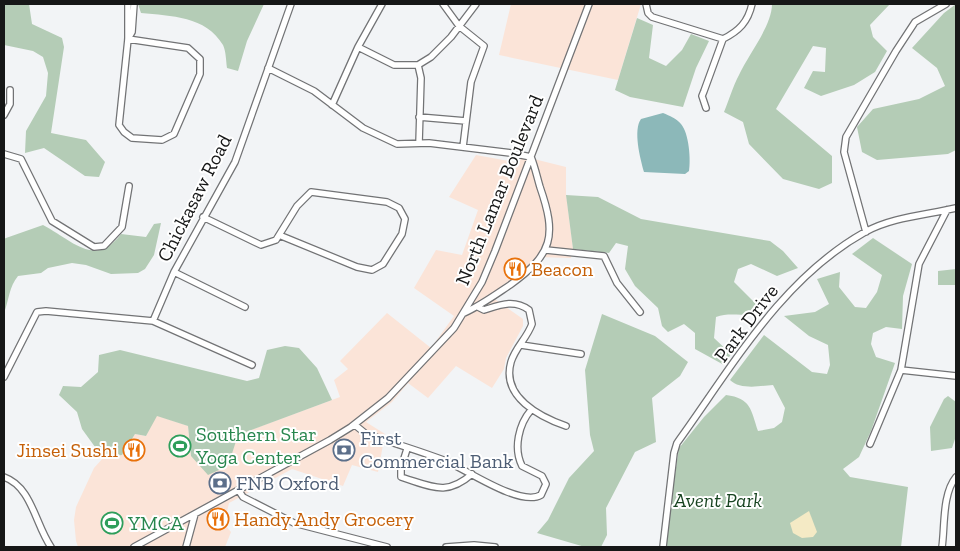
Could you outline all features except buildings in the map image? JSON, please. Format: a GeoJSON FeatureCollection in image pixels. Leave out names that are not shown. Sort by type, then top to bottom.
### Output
{"type":"FeatureCollection","features":[{"type":"Feature","properties":{"kind":"street"},"geometry":{"type":"LineString","coordinates":[[128,4],[128,39],[119,124],[124,132],[132,138],[162,140],[169,138],[178,129],[200,74],[200,59],[188,48],[128,39]]}},
{"type":"Feature","properties":{"kind":"street"},"geometry":{"type":"LineString","coordinates":[[128,39],[132,32],[134,4]]}},
{"type":"Feature","properties":{"kind":"street","name":"Chickasaw Road"},"geometry":{"type":"LineString","coordinates":[[153,321],[174,272],[235,162],[291,4]]}},
{"type":"Feature","properties":{"kind":"street"},"geometry":{"type":"LineString","coordinates":[[332,105],[358,47],[382,4]]}},
{"type":"Feature","properties":{"kind":"street"},"geometry":{"type":"LineString","coordinates":[[443,4],[459,26],[484,46],[471,82],[463,147]]}},
{"type":"Feature","properties":{"kind":"street"},"geometry":{"type":"LineString","coordinates":[[358,47],[394,65],[418,65],[431,57],[476,4]]}},
{"type":"Feature","properties":{"kind":"street","name":"North Lamar Boulevard"},"geometry":{"type":"LineString","coordinates":[[134,547],[239,491],[354,425],[404,382],[454,328],[482,282],[589,4]]}},
{"type":"Feature","properties":{"kind":"street"},"geometry":{"type":"LineString","coordinates":[[646,4],[648,13],[652,17],[723,40]]}},
{"type":"Feature","properties":{"kind":"street"},"geometry":{"type":"LineString","coordinates":[[706,108],[702,96],[723,40],[742,27],[749,16],[752,4]]}},
{"type":"Feature","properties":{"kind":"street"},"geometry":{"type":"LineString","coordinates":[[866,232],[844,152],[846,137],[896,50],[915,22],[946,4]]}},
{"type":"Feature","properties":{"kind":"street"},"geometry":{"type":"LineString","coordinates":[[418,65],[421,78],[419,143]]}},
{"type":"Feature","properties":{"kind":"street"},"geometry":{"type":"LineString","coordinates":[[268,68],[295,80],[362,128],[388,140],[404,144],[419,143],[463,147],[531,158],[550,219],[550,232],[546,250],[527,271],[478,307],[464,313]]}},
{"type":"Feature","properties":{"kind":"street"},"geometry":{"type":"LineString","coordinates":[[4,115],[10,104],[10,90]]}},
{"type":"Feature","properties":{"kind":"street"},"geometry":{"type":"LineString","coordinates":[[419,117],[466,121]]}},
{"type":"Feature","properties":{"kind":"street"},"geometry":{"type":"LineString","coordinates":[[4,154],[21,159],[56,224],[94,248],[104,246],[122,228],[129,186]]}},
{"type":"Feature","properties":{"kind":"street"},"geometry":{"type":"LineString","coordinates":[[203,217],[261,245],[270,243],[279,235],[303,197],[311,192],[387,202],[399,208],[405,219],[402,234],[383,264],[372,270],[357,267],[279,235]]}},
{"type":"Feature","properties":{"kind":"street","name":"Park Drive"},"geometry":{"type":"LineString","coordinates":[[662,547],[674,453],[678,443],[791,289],[815,267],[866,232],[892,222],[956,208]]}},
{"type":"Feature","properties":{"kind":"street"},"geometry":{"type":"LineString","coordinates":[[870,444],[901,370],[919,264],[947,210]]}},
{"type":"Feature","properties":{"kind":"street"},"geometry":{"type":"LineString","coordinates":[[546,250],[604,256],[617,282],[640,312]]}},
{"type":"Feature","properties":{"kind":"street"},"geometry":{"type":"LineString","coordinates":[[174,272],[245,307]]}},
{"type":"Feature","properties":{"kind":"street"},"geometry":{"type":"LineString","coordinates":[[478,307],[484,310],[501,304],[514,304],[529,310],[532,324],[511,363],[511,377],[514,390],[531,410],[547,420],[566,426]]}},
{"type":"Feature","properties":{"kind":"street"},"geometry":{"type":"LineString","coordinates":[[4,376],[40,311],[94,314],[153,321],[252,366]]}},
{"type":"Feature","properties":{"kind":"street"},"geometry":{"type":"LineString","coordinates":[[521,345],[581,354]]}},
{"type":"Feature","properties":{"kind":"street"},"geometry":{"type":"LineString","coordinates":[[901,370],[956,376]]}},
{"type":"Feature","properties":{"kind":"street"},"geometry":{"type":"LineString","coordinates":[[354,425],[360,431],[443,460],[494,486],[531,498],[541,495],[545,488],[544,479],[524,469],[519,458],[520,429],[531,410]]}},
{"type":"Feature","properties":{"kind":"street"},"geometry":{"type":"LineString","coordinates":[[407,449],[401,468],[401,476],[404,478],[436,487],[447,487],[456,486],[472,474]]}},
{"type":"Feature","properties":{"kind":"street"},"geometry":{"type":"LineString","coordinates":[[4,477],[20,486],[42,534],[51,547]]}},
{"type":"Feature","properties":{"kind":"street"},"geometry":{"type":"LineString","coordinates":[[942,547],[947,504],[951,487],[956,477]]}},
{"type":"Feature","properties":{"kind":"street"},"geometry":{"type":"LineString","coordinates":[[239,491],[243,497],[294,523],[367,545],[388,547]]}},
{"type":"Feature","properties":{"kind":"street"},"geometry":{"type":"LineString","coordinates":[[186,547],[196,514]]}},
{"type":"Feature","properties":{"kind":"street"},"geometry":{"type":"LineString","coordinates":[[446,547],[495,547]]}},
{"type":"Feature","properties":{"kind":"shaded area"},"geometry":{"type":"Polygon","coordinates":[[[511,4],[641,4],[618,80],[499,55],[511,4]]]}},
{"type":"Feature","properties":{"kind":"shaded area"},"geometry":{"type":"Polygon","coordinates":[[[476,155],[519,163],[522,156],[566,167],[566,194],[573,249],[571,258],[537,257],[525,270],[489,295],[523,319],[523,326],[506,358],[504,369],[492,388],[456,366],[428,398],[408,383],[392,402],[366,422],[385,434],[378,472],[352,465],[343,486],[292,469],[229,503],[224,524],[231,532],[225,547],[78,547],[74,520],[76,507],[94,468],[103,458],[122,455],[135,434],[146,436],[156,415],[188,426],[191,456],[228,466],[237,435],[340,397],[334,380],[348,369],[340,361],[387,313],[431,348],[454,316],[414,288],[436,250],[462,255],[478,210],[449,197],[476,155]]]}},
{"type":"Feature","properties":{"kind":"green space"},"geometry":{"type":"Polygon","coordinates":[[[4,4],[29,4],[32,24],[62,38],[64,47],[51,133],[86,140],[105,162],[99,177],[85,176],[44,148],[25,153],[26,131],[46,96],[48,73],[43,57],[33,51],[4,45],[4,4]]]}},
{"type":"Feature","properties":{"kind":"green space"},"geometry":{"type":"Polygon","coordinates":[[[138,4],[264,4],[247,41],[238,71],[227,68],[223,45],[216,35],[207,28],[187,19],[141,13],[138,4]]]}},
{"type":"Feature","properties":{"kind":"green space"},"geometry":{"type":"Polygon","coordinates":[[[772,4],[890,4],[870,25],[873,37],[887,51],[875,72],[854,85],[821,96],[804,88],[813,71],[825,72],[826,48],[813,46],[776,109],[832,156],[832,183],[819,189],[783,179],[749,144],[743,122],[724,112],[737,79],[768,22],[772,4]]]}},
{"type":"Feature","properties":{"kind":"green space"},"geometry":{"type":"Polygon","coordinates":[[[956,4],[956,150],[948,154],[877,160],[862,152],[857,127],[873,109],[919,99],[945,86],[937,68],[912,48],[944,13],[956,4]]]}},
{"type":"Feature","properties":{"kind":"green space"},"geometry":{"type":"Polygon","coordinates":[[[637,18],[653,25],[649,58],[666,66],[682,50],[691,34],[709,41],[696,68],[683,107],[630,97],[615,90],[637,18]]]}},
{"type":"Feature","properties":{"kind":"green space"},"geometry":{"type":"Polygon","coordinates":[[[566,195],[598,197],[641,219],[770,241],[783,251],[798,268],[777,276],[751,264],[738,269],[734,282],[756,304],[755,313],[716,317],[714,338],[731,354],[724,365],[695,349],[695,333],[684,324],[668,332],[662,326],[658,308],[635,286],[625,269],[628,246],[616,243],[609,253],[573,249],[566,195]]]}},
{"type":"Feature","properties":{"kind":"green space"},"geometry":{"type":"Polygon","coordinates":[[[161,223],[154,255],[145,269],[138,273],[111,274],[86,265],[72,263],[48,268],[41,273],[18,276],[11,289],[4,313],[4,239],[43,225],[74,244],[93,250],[102,249],[111,244],[121,234],[146,237],[154,224],[161,223]]]}},
{"type":"Feature","properties":{"kind":"green space","name":"Avent Park"},"geometry":{"type":"Polygon","coordinates":[[[873,238],[912,264],[903,296],[902,329],[886,327],[873,333],[871,344],[876,357],[895,363],[871,431],[859,457],[843,469],[850,477],[908,487],[901,547],[664,547],[679,448],[704,417],[726,395],[741,399],[749,406],[758,431],[774,428],[782,422],[785,408],[773,385],[745,386],[730,380],[764,335],[812,372],[827,374],[830,365],[828,345],[809,336],[784,316],[815,312],[829,304],[817,279],[840,272],[839,287],[855,307],[866,308],[877,292],[882,275],[852,254],[873,238]]]}},
{"type":"Feature","properties":{"kind":"green space"},"geometry":{"type":"Polygon","coordinates":[[[956,269],[956,285],[938,285],[938,271],[956,269]]]}},
{"type":"Feature","properties":{"kind":"green space"},"geometry":{"type":"Polygon","coordinates":[[[602,314],[655,336],[688,362],[680,376],[652,398],[656,442],[635,452],[606,508],[607,535],[601,547],[585,547],[537,533],[548,520],[569,478],[594,451],[590,435],[585,370],[602,314]]]}},
{"type":"Feature","properties":{"kind":"green space"},"geometry":{"type":"Polygon","coordinates":[[[285,346],[299,348],[317,368],[332,400],[238,435],[228,466],[208,475],[191,456],[188,426],[157,416],[146,436],[135,434],[122,455],[103,458],[82,429],[77,412],[59,395],[63,386],[81,387],[98,372],[99,355],[120,350],[247,381],[259,378],[267,350],[285,346]]]}},
{"type":"Feature","properties":{"kind":"green space"},"geometry":{"type":"Polygon","coordinates":[[[948,396],[956,402],[956,436],[952,448],[931,451],[930,427],[944,399],[948,396]]]}},
{"type":"Feature","properties":{"kind":"sand"},"geometry":{"type":"Polygon","coordinates":[[[809,511],[817,532],[813,537],[802,538],[793,533],[790,523],[809,511]]]}},
{"type":"Feature","properties":{"kind":"water"},"geometry":{"type":"Polygon","coordinates":[[[663,113],[673,117],[684,128],[690,160],[689,171],[685,174],[644,172],[637,137],[639,124],[641,119],[663,113]]]}},
{"type":"Feature","properties":{"kind":"place","name":"Beacon"},"geometry":{"type":"Point","coordinates":[515,269]}},
{"type":"Feature","properties":{"kind":"place","name":"Southern Star Yoga Center"},"geometry":{"type":"Point","coordinates":[180,446]}},
{"type":"Feature","properties":{"kind":"place","name":"Jinsei Sushi"},"geometry":{"type":"Point","coordinates":[134,450]}},
{"type":"Feature","properties":{"kind":"place","name":"First Commercial Bank"},"geometry":{"type":"Point","coordinates":[344,450]}},
{"type":"Feature","properties":{"kind":"place","name":"FNB Oxford"},"geometry":{"type":"Point","coordinates":[220,483]}},
{"type":"Feature","properties":{"kind":"place","name":"Handy Andy Grocery"},"geometry":{"type":"Point","coordinates":[218,519]}},
{"type":"Feature","properties":{"kind":"place","name":"YMCA"},"geometry":{"type":"Point","coordinates":[112,523]}}]}
